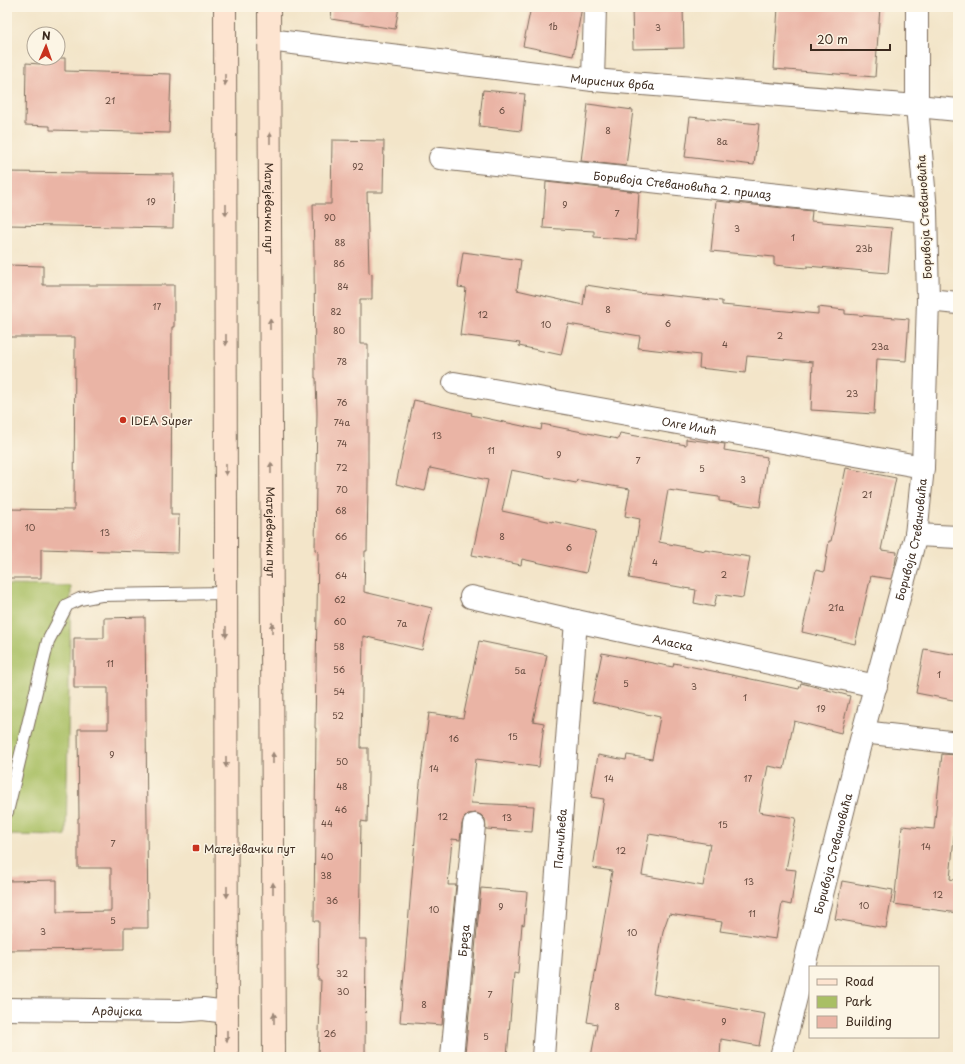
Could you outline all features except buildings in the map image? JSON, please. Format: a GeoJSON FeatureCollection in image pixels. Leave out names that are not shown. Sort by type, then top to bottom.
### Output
{"type":"FeatureCollection","features":[{"type":"Feature","properties":{"kind":"main road"},"geometry":{"type":"LineString","coordinates":[[225,7],[227,1057]]}},
{"type":"Feature","properties":{"kind":"main road","name":"Матејевачки пут"},"geometry":{"type":"LineString","coordinates":[[269,7],[274,1057]]}},
{"type":"Feature","properties":{"kind":"street"},"geometry":{"type":"LineString","coordinates":[[593,80],[595,7]]}},
{"type":"Feature","properties":{"kind":"street","name":"Боривоја Стевановића"},"geometry":{"type":"LineString","coordinates":[[781,1057],[863,732],[916,535],[923,467],[928,300],[926,211],[917,106],[917,7]]}},
{"type":"Feature","properties":{"kind":"street","name":"Мирисних врба"},"geometry":{"type":"LineString","coordinates":[[269,40],[593,80],[958,110]]}},
{"type":"Feature","properties":{"kind":"street","name":"Боривоја Стевановића 2. прилаз"},"geometry":{"type":"LineString","coordinates":[[440,158],[926,211]]}},
{"type":"Feature","properties":{"kind":"street"},"geometry":{"type":"LineString","coordinates":[[928,300],[958,302]]}},
{"type":"Feature","properties":{"kind":"street","name":"Олге Илић"},"geometry":{"type":"LineString","coordinates":[[454,383],[923,467]]}},
{"type":"Feature","properties":{"kind":"street"},"geometry":{"type":"LineString","coordinates":[[916,535],[958,537]]}},
{"type":"Feature","properties":{"kind":"street","name":"Аласка"},"geometry":{"type":"LineString","coordinates":[[471,597],[876,686]]}},
{"type":"Feature","properties":{"kind":"street","name":"Панчићева"},"geometry":{"type":"LineString","coordinates":[[543,1057],[576,621]]}},
{"type":"Feature","properties":{"kind":"street"},"geometry":{"type":"LineString","coordinates":[[863,732],[958,743]]}},
{"type":"Feature","properties":{"kind":"street","name":"Бреза"},"geometry":{"type":"LineString","coordinates":[[452,1057],[474,825]]}},
{"type":"Feature","properties":{"kind":"street","name":"Ардијска"},"geometry":{"type":"LineString","coordinates":[[7,1009],[180,1011],[203,1009],[227,1012]]}},
{"type":"Feature","properties":{"kind":"lane"},"geometry":{"type":"LineString","coordinates":[[7,812],[48,641],[67,605],[80,599],[101,595],[226,593]]}},
{"type":"Feature","properties":{"kind":"green space"},"geometry":{"type":"Polygon","coordinates":[[[7,585],[71,586],[66,836],[7,835],[7,585]]]}},
{"type":"Feature","properties":{"kind":"place","name":"IDEA Super"},"geometry":{"type":"Point","coordinates":[123,420]}},
{"type":"Feature","properties":{"kind":"place","name":"Матејевачки пут"},"geometry":{"type":"Point","coordinates":[196,848]}}]}
